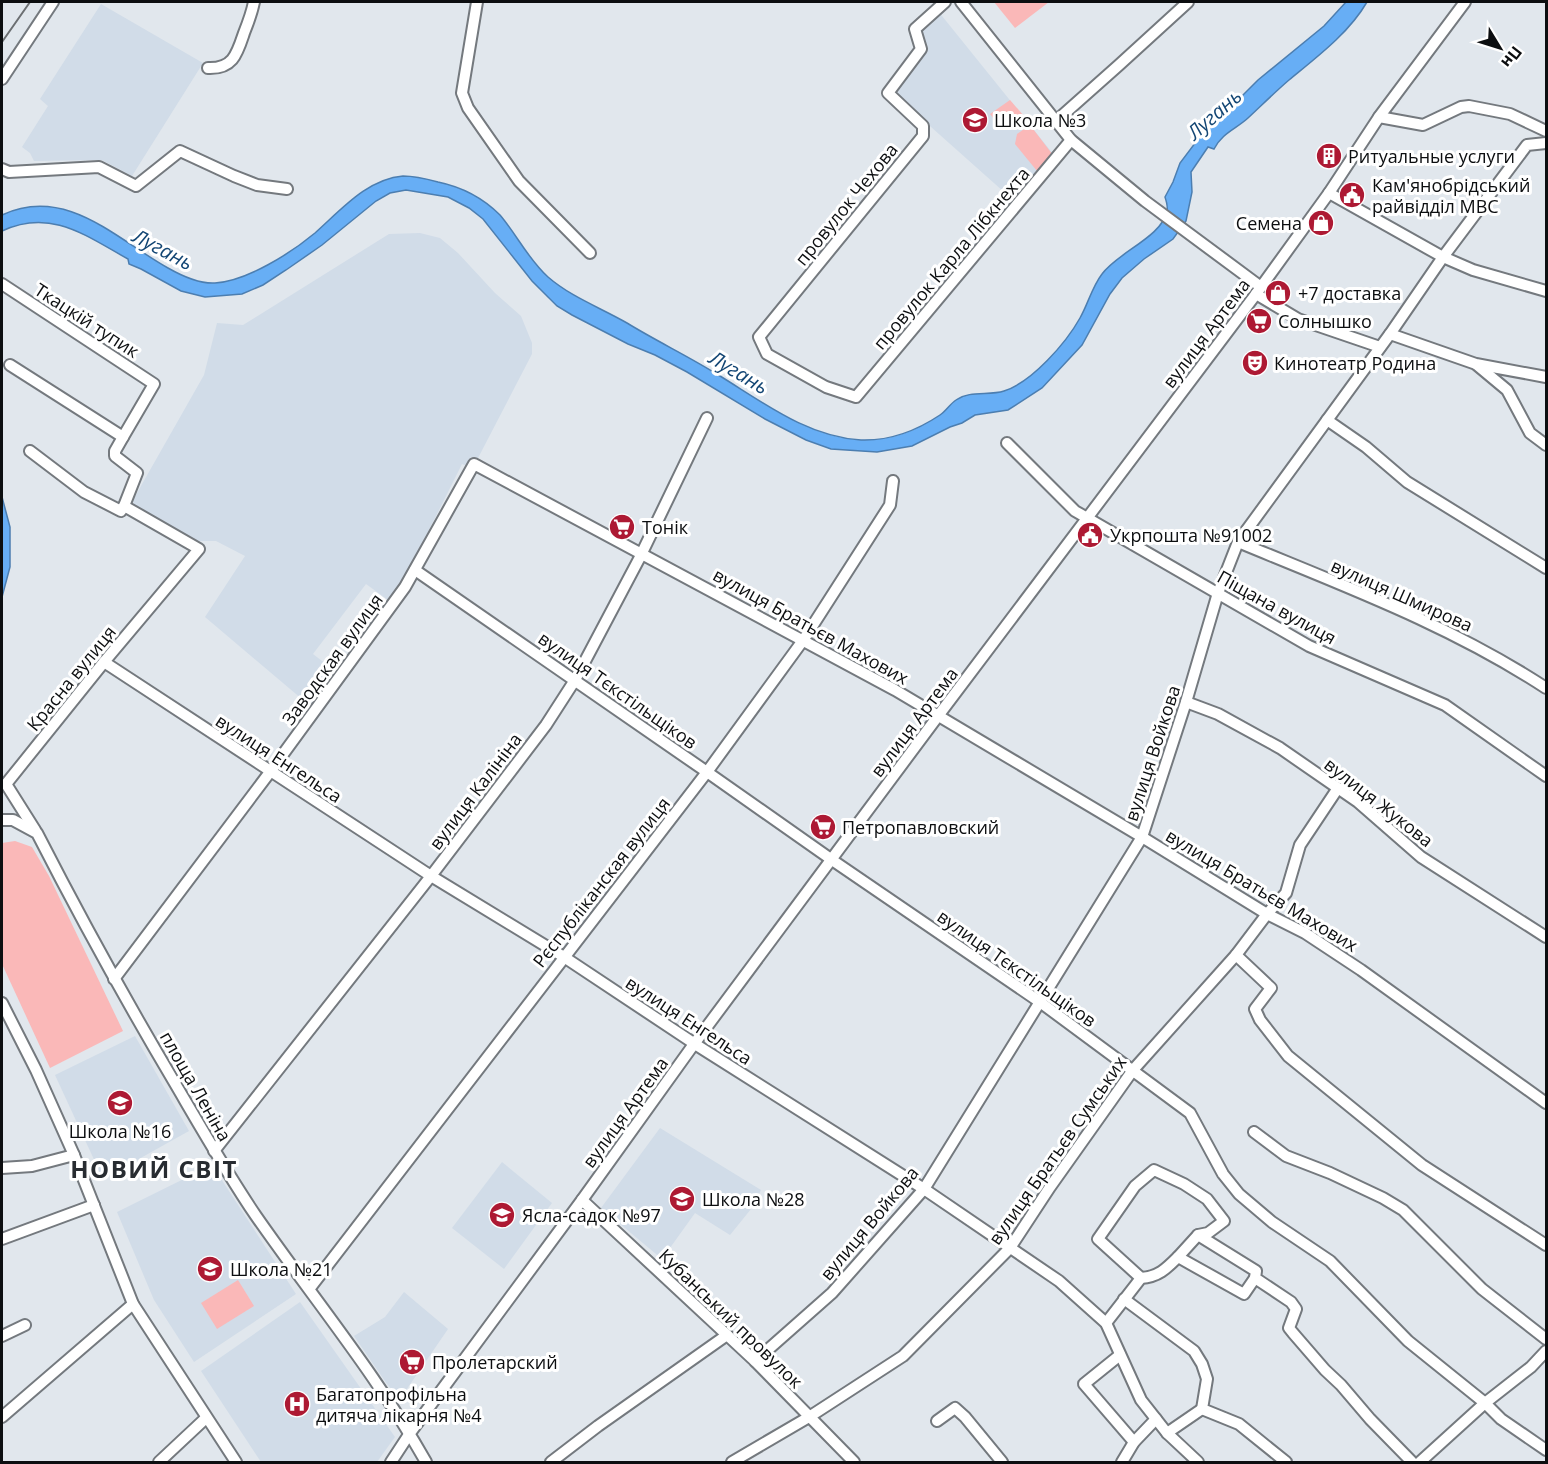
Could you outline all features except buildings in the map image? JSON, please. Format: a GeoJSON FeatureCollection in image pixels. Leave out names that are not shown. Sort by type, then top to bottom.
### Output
{"type":"FeatureCollection","features":[{"type":"Feature","properties":{"kind":"street"},"geometry":{"type":"LineString","coordinates":[[2,79],[53,2]]}},
{"type":"Feature","properties":{"kind":"street"},"geometry":{"type":"LineString","coordinates":[[208,68],[219,68],[229,63],[239,52],[254,2]]}},
{"type":"Feature","properties":{"kind":"street"},"geometry":{"type":"LineString","coordinates":[[477,2],[462,93],[468,108],[519,181],[590,253]]}},
{"type":"Feature","properties":{"kind":"street","name":"провулок Чехова"},"geometry":{"type":"LineString","coordinates":[[856,397],[826,387],[767,354],[759,337],[922,136],[923,126],[888,93],[921,49],[915,29],[945,2]]}},
{"type":"Feature","properties":{"kind":"street"},"geometry":{"type":"LineString","coordinates":[[961,2],[1071,140],[1116,178],[1220,256],[1258,291],[1298,319],[1380,348]]}},
{"type":"Feature","properties":{"kind":"street"},"geometry":{"type":"LineString","coordinates":[[1056,121],[1188,2]]}},
{"type":"Feature","properties":{"kind":"street","name":"вулиця Артема"},"geometry":{"type":"LineString","coordinates":[[391,1462],[694,1044],[1258,291],[1329,193],[1379,117],[1465,2]]}},
{"type":"Feature","properties":{"kind":"street"},"geometry":{"type":"LineString","coordinates":[[1379,117],[1423,125],[1461,107],[1468,106],[1510,114],[1546,131]]}},
{"type":"Feature","properties":{"kind":"street","name":"провулок Карла Лібкнехта"},"geometry":{"type":"LineString","coordinates":[[856,397],[1071,140]]}},
{"type":"Feature","properties":{"kind":"street","name":"вулиця Войкова"},"geometry":{"type":"LineString","coordinates":[[755,1361],[832,1293],[924,1189],[1142,837],[1186,702],[1218,593],[1238,542],[1380,348],[1443,257],[1527,145],[1546,143]]}},
{"type":"Feature","properties":{"kind":"street"},"geometry":{"type":"LineString","coordinates":[[2,169],[9,172],[99,167],[136,186],[180,150],[234,176],[257,184],[287,189]]}},
{"type":"Feature","properties":{"kind":"street"},"geometry":{"type":"LineString","coordinates":[[1329,193],[1443,257],[1473,270],[1546,291]]}},
{"type":"Feature","properties":{"kind":"street","name":"Ткацкій тупик"},"geometry":{"type":"LineString","coordinates":[[2,284],[154,384],[123,437]]}},
{"type":"Feature","properties":{"kind":"street"},"geometry":{"type":"LineString","coordinates":[[1390,334],[1476,364],[1546,377]]}},
{"type":"Feature","properties":{"kind":"street"},"geometry":{"type":"LineString","coordinates":[[1476,364],[1507,390],[1530,433],[1546,445]]}},
{"type":"Feature","properties":{"kind":"street"},"geometry":{"type":"LineString","coordinates":[[10,365],[123,437],[115,451],[115,456],[137,473],[121,511],[84,492],[30,450]]}},
{"type":"Feature","properties":{"kind":"street","name":"вулиця Калініна"},"geometry":{"type":"LineString","coordinates":[[214,1151],[546,726],[575,680],[642,553],[707,418]]}},
{"type":"Feature","properties":{"kind":"street"},"geometry":{"type":"LineString","coordinates":[[1327,420],[1366,447],[1407,482],[1546,567]]}},
{"type":"Feature","properties":{"kind":"street","name":"Піщана вулиця"},"geometry":{"type":"LineString","coordinates":[[1006,443],[1075,511],[1309,646],[1445,705],[1546,776]]}},
{"type":"Feature","properties":{"kind":"street","name":"вулиця Братьєв Махових"},"geometry":{"type":"LineString","coordinates":[[474,464],[804,639],[1142,837],[1267,914],[1305,933],[1361,970],[1546,1103]]}},
{"type":"Feature","properties":{"kind":"street","name":"Заводская вулиця"},"geometry":{"type":"LineString","coordinates":[[114,979],[270,772],[415,570],[474,464]]}},
{"type":"Feature","properties":{"kind":"street","name":"Рєспубліканская вулиця"},"geometry":{"type":"LineString","coordinates":[[310,1288],[707,772],[804,639],[890,505],[893,481]]}},
{"type":"Feature","properties":{"kind":"street","name":"Красна вулиця"},"geometry":{"type":"LineString","coordinates":[[37,833],[6,784],[199,549],[124,506]]}},
{"type":"Feature","properties":{"kind":"street","name":"вулиця Шмирова"},"geometry":{"type":"LineString","coordinates":[[1238,542],[1427,620],[1510,664],[1546,688]]}},
{"type":"Feature","properties":{"kind":"street","name":"вулиця Тєкстільщіков"},"geometry":{"type":"LineString","coordinates":[[415,570],[1040,1002],[1191,1113],[1223,1174],[1239,1194],[1272,1222],[1330,1261],[1408,1341],[1485,1403],[1501,1419],[1546,1450]]}},
{"type":"Feature","properties":{"kind":"street","name":"вулиця Енгельса"},"geometry":{"type":"LineString","coordinates":[[104,663],[431,876],[564,957],[694,1044],[924,1189],[1059,1281],[1106,1323],[1141,1400],[1167,1433],[1198,1462]]}},
{"type":"Feature","properties":{"kind":"street","name":"вулиця Жукова"},"geometry":{"type":"LineString","coordinates":[[1186,702],[1218,714],[1280,748],[1358,802],[1421,857],[1546,937]]}},
{"type":"Feature","properties":{"kind":"street","name":"вулиця Братьєв Сумських"},"geometry":{"type":"LineString","coordinates":[[732,1462],[750,1458],[903,1356],[1010,1248],[1133,1070],[1236,956],[1267,914],[1286,893],[1300,845],[1338,788]]}},
{"type":"Feature","properties":{"kind":"street"},"geometry":{"type":"LineString","coordinates":[[2,820],[13,820],[37,833]]}},
{"type":"Feature","properties":{"kind":"street","name":"площа Леніна"},"geometry":{"type":"LineString","coordinates":[[37,833],[114,979],[214,1151],[256,1215],[310,1288],[410,1433],[426,1462]]}},
{"type":"Feature","properties":{"kind":"street"},"geometry":{"type":"LineString","coordinates":[[1236,956],[1271,988],[1254,1009],[1288,1056],[1422,1165],[1546,1245]]}},
{"type":"Feature","properties":{"kind":"street"},"geometry":{"type":"LineString","coordinates":[[2,1003],[36,1070],[74,1155],[133,1304],[236,1462]]}},
{"type":"Feature","properties":{"kind":"street"},"geometry":{"type":"LineString","coordinates":[[1254,1132],[1286,1156],[1330,1173],[1403,1210],[1482,1289],[1546,1339]]}},
{"type":"Feature","properties":{"kind":"street"},"geometry":{"type":"LineString","coordinates":[[2,1168],[32,1166],[74,1155]]}},
{"type":"Feature","properties":{"kind":"street"},"geometry":{"type":"LineString","coordinates":[[1106,1323],[1141,1278],[1162,1273],[1198,1235],[1208,1233],[1224,1221],[1207,1199],[1184,1184],[1154,1170],[1136,1186],[1098,1239],[1141,1278]]}},
{"type":"Feature","properties":{"kind":"street","name":"Кубанський провулок"},"geometry":{"type":"LineString","coordinates":[[582,1200],[755,1361],[854,1462]]}},
{"type":"Feature","properties":{"kind":"street"},"geometry":{"type":"LineString","coordinates":[[2,1239],[94,1205]]}},
{"type":"Feature","properties":{"kind":"street"},"geometry":{"type":"LineString","coordinates":[[1178,1257],[1245,1294],[1255,1278],[1256,1271],[1198,1235]]}},
{"type":"Feature","properties":{"kind":"street"},"geometry":{"type":"LineString","coordinates":[[1255,1278],[1291,1302],[1296,1310],[1289,1328],[1325,1370],[1341,1384],[1370,1419],[1412,1462]]}},
{"type":"Feature","properties":{"kind":"street"},"geometry":{"type":"LineString","coordinates":[[1124,1299],[1194,1351],[1207,1379],[1202,1409],[1167,1433]]}},
{"type":"Feature","properties":{"kind":"street"},"geometry":{"type":"LineString","coordinates":[[2,1417],[133,1304]]}},
{"type":"Feature","properties":{"kind":"street"},"geometry":{"type":"LineString","coordinates":[[2,1336],[26,1325]]}},
{"type":"Feature","properties":{"kind":"street"},"geometry":{"type":"LineString","coordinates":[[551,1462],[727,1335]]}},
{"type":"Feature","properties":{"kind":"street"},"geometry":{"type":"LineString","coordinates":[[1420,1462],[1546,1351]]}},
{"type":"Feature","properties":{"kind":"street"},"geometry":{"type":"LineString","coordinates":[[1120,1355],[1084,1384],[1134,1442]]}},
{"type":"Feature","properties":{"kind":"street"},"geometry":{"type":"LineString","coordinates":[[937,1421],[955,1408],[1002,1462]]}},
{"type":"Feature","properties":{"kind":"street"},"geometry":{"type":"LineString","coordinates":[[1202,1409],[1239,1424],[1286,1462]]}},
{"type":"Feature","properties":{"kind":"street"},"geometry":{"type":"LineString","coordinates":[[159,1462],[206,1418]]}},
{"type":"Feature","properties":{"kind":"street"},"geometry":{"type":"LineString","coordinates":[[1122,1462],[1134,1442],[1156,1419]]}},
{"type":"Feature","properties":{"kind":"shaded area"},"geometry":{"type":"Polygon","coordinates":[[[994,2],[1049,2],[1015,28],[994,2]]]}},
{"type":"Feature","properties":{"kind":"shaded area"},"geometry":{"type":"Polygon","coordinates":[[[101,4],[203,63],[132,176],[102,160],[34,161],[30,153],[22,147],[48,106],[40,99],[101,4]]]}},
{"type":"Feature","properties":{"kind":"shaded area","name":"Школа №3"},"geometry":{"type":"Polygon","coordinates":[[[934,6],[1054,155],[1013,200],[885,86],[915,50],[910,27],[913,22],[934,6]]]}},
{"type":"Feature","properties":{"kind":"shaded area"},"geometry":{"type":"Polygon","coordinates":[[[1010,100],[1024,116],[1009,127],[999,125],[990,114],[1010,100]]]}},
{"type":"Feature","properties":{"kind":"shaded area"},"geometry":{"type":"Polygon","coordinates":[[[1030,125],[1053,155],[1037,171],[1015,144],[1017,134],[1030,125]]]}},
{"type":"Feature","properties":{"kind":"shaded area"},"geometry":{"type":"Polygon","coordinates":[[[420,233],[440,238],[521,316],[532,343],[532,354],[477,460],[471,457],[467,466],[462,464],[405,578],[388,600],[366,584],[313,654],[335,671],[309,705],[205,617],[245,556],[216,541],[197,541],[134,507],[133,500],[204,375],[217,323],[243,325],[389,234],[420,233]]]}},
{"type":"Feature","properties":{"kind":"shaded area"},"geometry":{"type":"Polygon","coordinates":[[[15,841],[32,847],[49,876],[123,1031],[50,1068],[2,964],[2,843],[15,841]]]}},
{"type":"Feature","properties":{"kind":"shaded area","name":"Школа №16"},"geometry":{"type":"Polygon","coordinates":[[[135,1036],[189,1131],[103,1179],[55,1075],[135,1036]]]}},
{"type":"Feature","properties":{"kind":"shaded area","name":"Школа №28"},"geometry":{"type":"Polygon","coordinates":[[[660,1128],[761,1190],[751,1209],[730,1235],[695,1213],[662,1259],[601,1208],[660,1128]]]}},
{"type":"Feature","properties":{"kind":"shaded area","name":"Ясла-садок №97"},"geometry":{"type":"Polygon","coordinates":[[[502,1162],[552,1203],[504,1269],[452,1228],[502,1162]]]}},
{"type":"Feature","properties":{"kind":"shaded area","name":"Школа №21"},"geometry":{"type":"Polygon","coordinates":[[[212,1165],[296,1294],[194,1362],[154,1300],[117,1212],[212,1165]]]}},
{"type":"Feature","properties":{"kind":"shaded area"},"geometry":{"type":"Polygon","coordinates":[[[238,1280],[254,1306],[217,1329],[201,1303],[238,1280]]]}},
{"type":"Feature","properties":{"kind":"shaded area"},"geometry":{"type":"Polygon","coordinates":[[[404,1292],[448,1329],[400,1399],[354,1336],[385,1317],[404,1292]]]}},
{"type":"Feature","properties":{"kind":"shaded area","name":"Багатопрофільна дитяча лікарня №4"},"geometry":{"type":"Polygon","coordinates":[[[300,1302],[395,1437],[377,1462],[261,1462],[201,1371],[300,1302]]]}},
{"type":"Feature","properties":{"kind":"water"},"geometry":{"type":"Polygon","coordinates":[[[1346,2],[1367,2],[1332,44],[1248,118],[1225,135],[1214,149],[1208,147],[1191,172],[1192,192],[1186,221],[1173,239],[1122,278],[1110,294],[1082,345],[1042,388],[1008,410],[975,415],[912,446],[877,452],[831,449],[806,440],[765,419],[687,372],[572,315],[557,306],[532,281],[483,219],[469,208],[448,197],[406,190],[390,193],[376,201],[322,245],[263,285],[242,294],[205,297],[181,291],[129,264],[128,259],[68,228],[36,222],[2,231],[2,215],[25,207],[48,207],[69,211],[90,219],[179,274],[197,281],[215,283],[241,277],[268,265],[294,249],[355,197],[378,183],[403,176],[447,184],[479,198],[500,215],[541,270],[566,291],[697,362],[805,426],[842,437],[861,440],[883,439],[922,426],[940,415],[961,397],[1004,391],[1037,371],[1074,328],[1102,274],[1157,229],[1167,209],[1165,197],[1180,163],[1217,114],[1232,106],[1258,80],[1324,26],[1346,2]]]}},
{"type":"Feature","properties":{"kind":"water"},"geometry":{"type":"Polygon","coordinates":[[[2,497],[10,527],[10,567],[2,597],[2,497]]]}},
{"type":"Feature","properties":{"kind":"railway"},"geometry":{"type":"LineString","coordinates":[[2,42],[30,2]]}},
{"type":"Feature","properties":{"kind":"place","name":"Школа №3"},"geometry":{"type":"Point","coordinates":[975,120]}},
{"type":"Feature","properties":{"kind":"place","name":"Ритуальные услуги"},"geometry":{"type":"Point","coordinates":[1329,156]}},
{"type":"Feature","properties":{"kind":"place","name":"Кам'янобрідський райвідділ МВС"},"geometry":{"type":"Point","coordinates":[1352,195]}},
{"type":"Feature","properties":{"kind":"place","name":"Семена"},"geometry":{"type":"Point","coordinates":[1321,223]}},
{"type":"Feature","properties":{"kind":"place","name":"+7 доставка"},"geometry":{"type":"Point","coordinates":[1278,293]}},
{"type":"Feature","properties":{"kind":"place","name":"Солнышко"},"geometry":{"type":"Point","coordinates":[1259,321]}},
{"type":"Feature","properties":{"kind":"place","name":"Кинотеатр Родина"},"geometry":{"type":"Point","coordinates":[1255,363]}},
{"type":"Feature","properties":{"kind":"place","name":"Тонік"},"geometry":{"type":"Point","coordinates":[622,527]}},
{"type":"Feature","properties":{"kind":"place","name":"Укрпошта №91002"},"geometry":{"type":"Point","coordinates":[1090,535]}},
{"type":"Feature","properties":{"kind":"place","name":"Петропавловский"},"geometry":{"type":"Point","coordinates":[823,827]}},
{"type":"Feature","properties":{"kind":"place","name":"Школа №16"},"geometry":{"type":"Point","coordinates":[120,1103]}},
{"type":"Feature","properties":{"kind":"place","name":"Школа №28"},"geometry":{"type":"Point","coordinates":[682,1199]}},
{"type":"Feature","properties":{"kind":"place","name":"Ясла-садок №97"},"geometry":{"type":"Point","coordinates":[502,1215]}},
{"type":"Feature","properties":{"kind":"place","name":"Школа №21"},"geometry":{"type":"Point","coordinates":[210,1269]}},
{"type":"Feature","properties":{"kind":"place","name":"Пролетарский"},"geometry":{"type":"Point","coordinates":[412,1362]}},
{"type":"Feature","properties":{"kind":"place","name":"Багатопрофільна дитяча лікарня №4"},"geometry":{"type":"Point","coordinates":[297,1404]}},
{"type":"Feature","properties":{"kind":"district","name":"НОВИЙ СВІТ"},"geometry":{"type":"Point","coordinates":[154,1168]}},
{"type":"Feature","properties":{"kind":"water label","name":"Лугань"},"geometry":{"type":"Point","coordinates":[1214,114]}},
{"type":"Feature","properties":{"kind":"water label","name":"Лугань"},"geometry":{"type":"Point","coordinates":[163,249]}},
{"type":"Feature","properties":{"kind":"water label","name":"Лугань"},"geometry":{"type":"Point","coordinates":[739,372]}}]}
